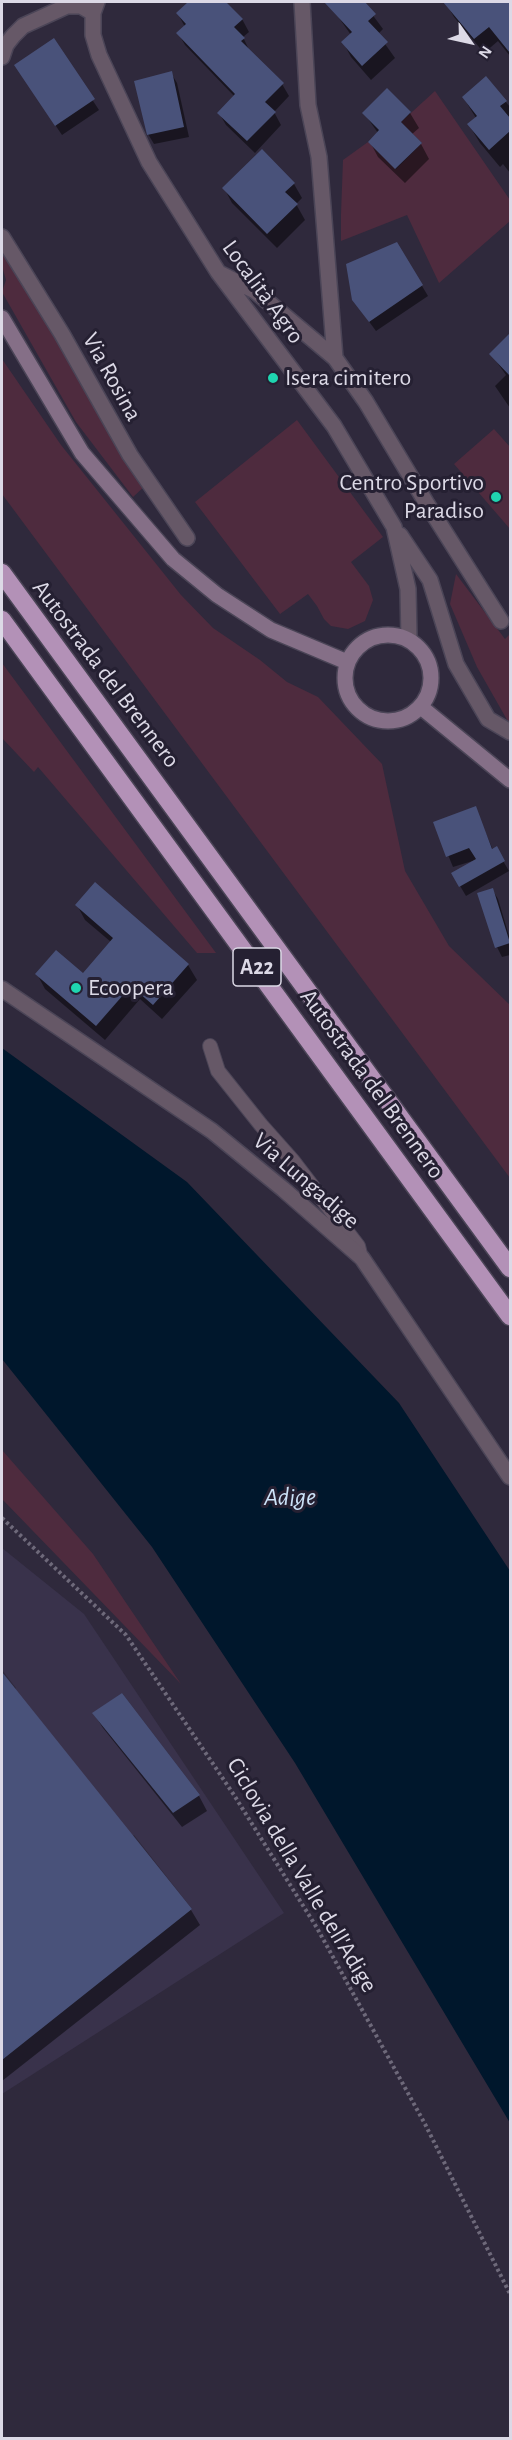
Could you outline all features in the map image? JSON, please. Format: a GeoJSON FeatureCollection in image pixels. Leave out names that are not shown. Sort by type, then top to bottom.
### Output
{"type":"FeatureCollection","features":[{"type":"Feature","properties":{"kind":"highway","name":"Autostrada del Brennero"},"geometry":{"type":"LineString","coordinates":[[2,573],[391,1102],[510,1268]]}},
{"type":"Feature","properties":{"kind":"highway","name":"Autostrada del Brennero"},"geometry":{"type":"LineString","coordinates":[[2,620],[482,1274],[510,1316]]}},
{"type":"Feature","properties":{"kind":"main road"},"geometry":{"type":"LineString","coordinates":[[2,318],[82,453],[173,559],[217,595],[271,630],[347,662]]}},
{"type":"Feature","properties":{"kind":"main road"},"geometry":{"type":"LineString","coordinates":[[385,633],[409,638],[424,651],[432,669],[431,689],[421,706],[408,717],[391,722],[373,719],[358,710],[348,696],[344,679],[347,662],[362,642],[369,639],[385,633]]}},
{"type":"Feature","properties":{"kind":"main road"},"geometry":{"type":"LineString","coordinates":[[421,706],[510,780]]}},
{"type":"Feature","properties":{"kind":"street"},"geometry":{"type":"LineString","coordinates":[[302,2],[308,105],[319,158],[335,358]]}},
{"type":"Feature","properties":{"kind":"street"},"geometry":{"type":"LineString","coordinates":[[2,57],[6,45],[23,26],[67,6],[95,7]]}},
{"type":"Feature","properties":{"kind":"street","name":"Località Agro"},"geometry":{"type":"LineString","coordinates":[[95,7],[93,35],[99,56],[149,162],[218,273],[334,426],[394,527],[408,589],[409,638]]}},
{"type":"Feature","properties":{"kind":"street","name":"Via Rosina"},"geometry":{"type":"LineString","coordinates":[[2,237],[62,334],[130,455],[187,537]]}},
{"type":"Feature","properties":{"kind":"street"},"geometry":{"type":"LineString","coordinates":[[218,273],[255,291],[335,358],[366,402],[501,621]]}},
{"type":"Feature","properties":{"kind":"street"},"geometry":{"type":"LineString","coordinates":[[394,527],[430,580],[456,664],[488,719],[510,732]]}},
{"type":"Feature","properties":{"kind":"street","name":"Via Lungadige"},"geometry":{"type":"LineString","coordinates":[[2,989],[212,1131],[362,1258],[510,1477]]}},
{"type":"Feature","properties":{"kind":"lane"},"geometry":{"type":"LineString","coordinates":[[210,1046],[218,1071],[293,1161],[358,1246],[362,1258]]}},
{"type":"Feature","properties":{"kind":"path","name":"Ciclovia della Valle dell'Adige"},"geometry":{"type":"LineString","coordinates":[[2,1518],[126,1635],[234,1795],[323,1938],[425,2124],[510,2294]]}},
{"type":"Feature","properties":{"kind":"shaded area"},"geometry":{"type":"Polygon","coordinates":[[[435,91],[510,200],[510,221],[439,283],[407,215],[341,241],[343,160],[368,142],[396,169],[422,143],[401,122],[435,91]]]}},
{"type":"Feature","properties":{"kind":"shaded area"},"geometry":{"type":"Polygon","coordinates":[[[2,241],[146,485],[133,497],[76,422],[2,292],[6,280],[2,266],[2,241]]]}},
{"type":"Feature","properties":{"kind":"shaded area"},"geometry":{"type":"Polygon","coordinates":[[[2,359],[61,445],[181,595],[213,628],[260,660],[287,682],[318,697],[382,764],[405,871],[449,946],[510,1005],[510,1178],[2,494],[2,359]]]}},
{"type":"Feature","properties":{"kind":"shaded area"},"geometry":{"type":"Polygon","coordinates":[[[297,420],[383,537],[351,562],[369,586],[373,600],[365,621],[348,629],[331,626],[308,594],[280,614],[195,502],[297,420]]]}},
{"type":"Feature","properties":{"kind":"shaded area","name":"Centro Sportivo Paradiso"},"geometry":{"type":"Polygon","coordinates":[[[494,429],[510,447],[510,529],[454,464],[494,429]]]}},
{"type":"Feature","properties":{"kind":"shaded area"},"geometry":{"type":"Polygon","coordinates":[[[456,574],[505,639],[510,634],[510,725],[477,667],[450,604],[456,574]]]}},
{"type":"Feature","properties":{"kind":"shaded area"},"geometry":{"type":"Polygon","coordinates":[[[2,663],[216,953],[197,953],[38,767],[34,772],[2,738],[2,663]]]}},
{"type":"Feature","properties":{"kind":"shaded area"},"geometry":{"type":"Polygon","coordinates":[[[2,1450],[93,1554],[181,1684],[2,1499],[2,1450]]]}},
{"type":"Feature","properties":{"kind":"shaded area"},"geometry":{"type":"Polygon","coordinates":[[[2,1548],[84,1614],[284,1913],[2,2094],[2,2060],[192,1909],[134,1835],[2,1939],[2,1912],[118,1818],[30,1708],[2,1731],[2,1700],[16,1688],[2,1670],[2,1548]],[[122,1693],[93,1714],[173,1813],[200,1795],[122,1693]]]}},
{"type":"Feature","properties":{"kind":"water","name":"Adige"},"geometry":{"type":"Polygon","coordinates":[[[2,1048],[187,1182],[399,1403],[510,1571],[510,2123],[295,1763],[152,1547],[2,1359],[2,1048]]]}},
{"type":"Feature","properties":{"kind":"building"},"geometry":{"type":"Polygon","coordinates":[[[188,2],[226,2],[243,19],[234,27],[245,38],[241,41],[284,83],[265,102],[276,112],[247,141],[217,113],[235,94],[176,33],[186,24],[176,13],[188,2]]]}},
{"type":"Feature","properties":{"kind":"building"},"geometry":{"type":"Polygon","coordinates":[[[324,2],[365,2],[376,14],[368,21],[388,42],[362,66],[341,42],[352,32],[324,2]]]}},
{"type":"Feature","properties":{"kind":"building"},"geometry":{"type":"Polygon","coordinates":[[[443,2],[510,2],[510,53],[489,27],[474,39],[443,2]]]}},
{"type":"Feature","properties":{"kind":"building"},"geometry":{"type":"Polygon","coordinates":[[[54,38],[95,99],[55,126],[14,65],[54,38]]]}},
{"type":"Feature","properties":{"kind":"building"},"geometry":{"type":"Polygon","coordinates":[[[172,71],[184,127],[147,135],[134,81],[172,71]]]}},
{"type":"Feature","properties":{"kind":"building"},"geometry":{"type":"Polygon","coordinates":[[[486,76],[507,101],[500,106],[510,118],[510,131],[489,150],[467,124],[477,116],[462,97],[486,76]]]}},
{"type":"Feature","properties":{"kind":"building"},"geometry":{"type":"Polygon","coordinates":[[[387,88],[411,112],[401,122],[422,143],[395,169],[368,142],[379,130],[362,113],[387,88]]]}},
{"type":"Feature","properties":{"kind":"building"},"geometry":{"type":"Polygon","coordinates":[[[262,149],[295,183],[285,192],[298,204],[267,234],[222,188],[262,149]]]}},
{"type":"Feature","properties":{"kind":"building"},"geometry":{"type":"Polygon","coordinates":[[[397,242],[423,285],[369,322],[352,300],[346,264],[397,242]]]}},
{"type":"Feature","properties":{"kind":"building"},"geometry":{"type":"Polygon","coordinates":[[[510,333],[510,376],[489,354],[510,333]]]}},
{"type":"Feature","properties":{"kind":"building"},"geometry":{"type":"Polygon","coordinates":[[[476,806],[492,849],[497,846],[505,861],[459,887],[451,873],[476,859],[469,848],[446,857],[433,822],[476,806]]]}},
{"type":"Feature","properties":{"kind":"building"},"geometry":{"type":"Polygon","coordinates":[[[95,882],[189,964],[153,1005],[131,986],[96,1026],[35,974],[56,950],[83,973],[113,938],[75,905],[95,882]]]}},
{"type":"Feature","properties":{"kind":"building"},"geometry":{"type":"Polygon","coordinates":[[[493,888],[510,943],[495,948],[477,893],[493,888]]]}},
{"type":"Feature","properties":{"kind":"building"},"geometry":{"type":"Polygon","coordinates":[[[2,1672],[192,1909],[2,2060],[2,1672]]]}},
{"type":"Feature","properties":{"kind":"building"},"geometry":{"type":"Polygon","coordinates":[[[122,1693],[200,1795],[173,1813],[92,1713],[122,1693]]]}},
{"type":"Feature","properties":{"kind":"place","name":"Isera cimitero"},"geometry":{"type":"Point","coordinates":[273,378]}},
{"type":"Feature","properties":{"kind":"place","name":"Centro Sportivo Paradiso"},"geometry":{"type":"Point","coordinates":[496,497]}},
{"type":"Feature","properties":{"kind":"place","name":"Ecoopera"},"geometry":{"type":"Point","coordinates":[76,988]}}]}
